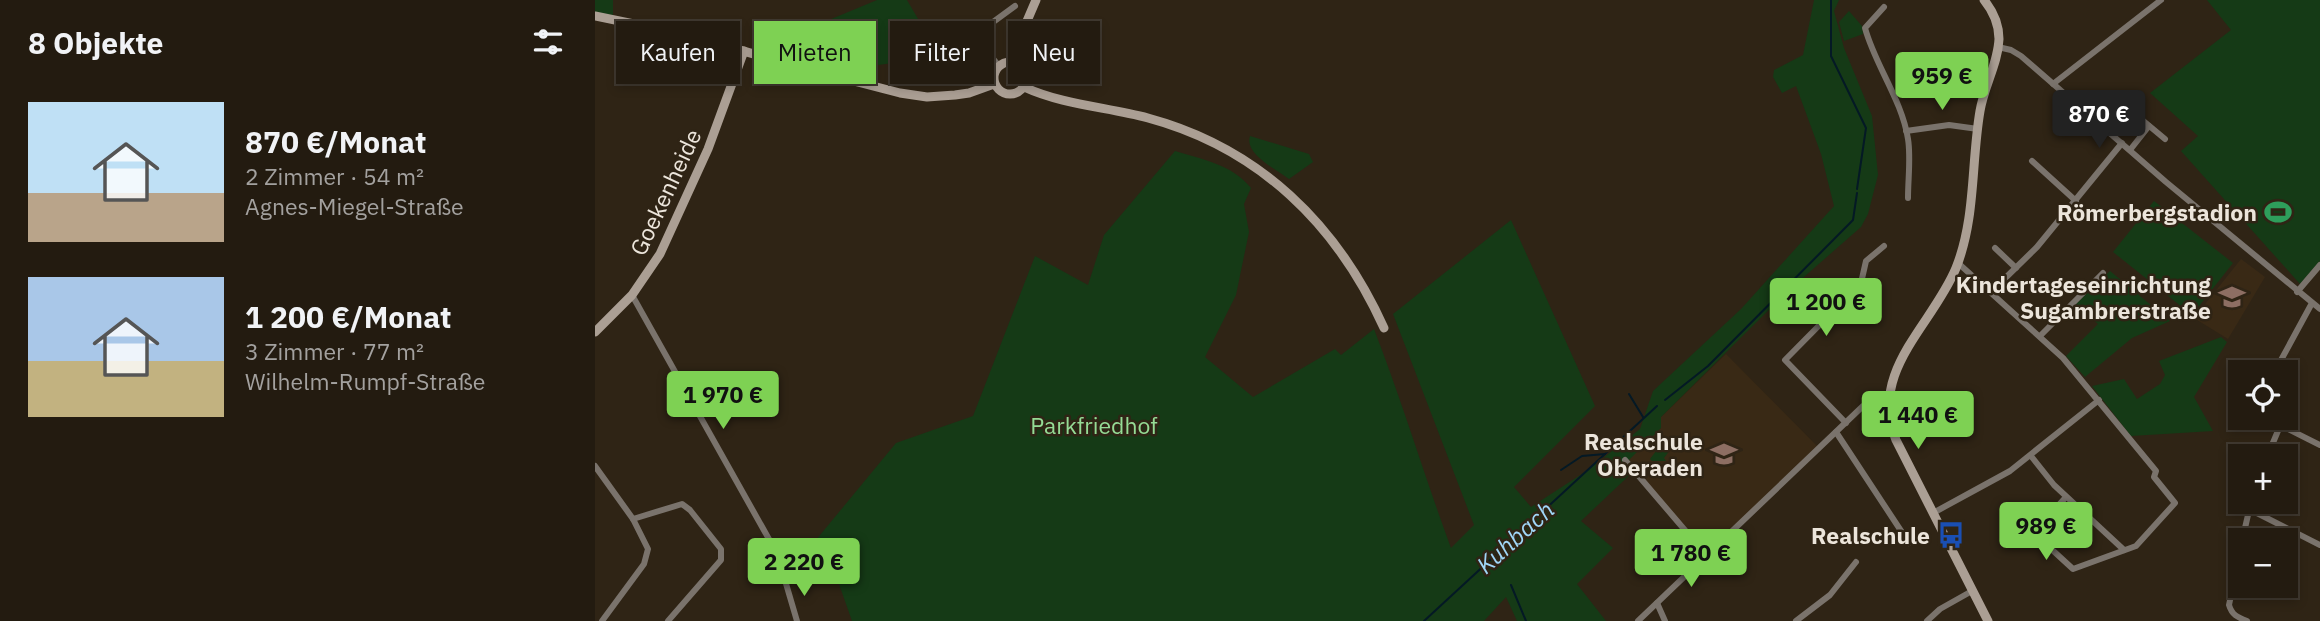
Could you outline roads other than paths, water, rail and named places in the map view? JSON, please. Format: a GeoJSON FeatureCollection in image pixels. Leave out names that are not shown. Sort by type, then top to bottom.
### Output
{"type":"FeatureCollection","features":[{"type":"Feature","properties":{"kind":"main road"},"geometry":{"type":"LineString","coordinates":[[1027,21],[1036,0]]}},
{"type":"Feature","properties":{"kind":"main road"},"geometry":{"type":"LineString","coordinates":[[1984,0],[1996,21],[1998,47],[1984,95],[1970,213],[1958,263],[1941,297],[1900,361],[1891,380],[1887,399],[1892,431],[1987,621]]}},
{"type":"Feature","properties":{"kind":"main road"},"geometry":{"type":"LineString","coordinates":[[595,16],[692,36],[900,93],[927,97],[955,95],[994,84],[998,90],[1007,94],[1016,93],[1024,84]]}},
{"type":"Feature","properties":{"kind":"main road","name":"Goekenheide"},"geometry":{"type":"LineString","coordinates":[[595,332],[632,295],[653,266],[718,124],[744,51]]}},
{"type":"Feature","properties":{"kind":"main road"},"geometry":{"type":"LineString","coordinates":[[994,72],[999,66],[1008,63]]}},
{"type":"Feature","properties":{"kind":"main road"},"geometry":{"type":"LineString","coordinates":[[1024,87],[1048,97],[1139,115],[1172,125],[1223,147],[1252,164],[1299,203],[1341,250],[1384,328]]}},
{"type":"Feature","properties":{"kind":"street"},"geometry":{"type":"LineString","coordinates":[[2053,85],[2161,0]]}},
{"type":"Feature","properties":{"kind":"street"},"geometry":{"type":"LineString","coordinates":[[994,21],[1015,6]]}},
{"type":"Feature","properties":{"kind":"street"},"geometry":{"type":"LineString","coordinates":[[1884,7],[1865,28],[1906,131],[1908,198]]}},
{"type":"Feature","properties":{"kind":"street"},"geometry":{"type":"LineString","coordinates":[[1998,47],[2016,52],[2320,309]]}},
{"type":"Feature","properties":{"kind":"street"},"geometry":{"type":"LineString","coordinates":[[994,60],[999,66]]}},
{"type":"Feature","properties":{"kind":"street"},"geometry":{"type":"LineString","coordinates":[[2135,114],[2165,139]]}},
{"type":"Feature","properties":{"kind":"street"},"geometry":{"type":"LineString","coordinates":[[1906,131],[1949,125],[1978,129]]}},
{"type":"Feature","properties":{"kind":"street"},"geometry":{"type":"LineString","coordinates":[[2130,150],[2149,126]]}},
{"type":"Feature","properties":{"kind":"street"},"geometry":{"type":"LineString","coordinates":[[1991,292],[2037,247],[2122,143]]}},
{"type":"Feature","properties":{"kind":"street"},"geometry":{"type":"LineString","coordinates":[[2032,161],[2075,201]]}},
{"type":"Feature","properties":{"kind":"street"},"geometry":{"type":"LineString","coordinates":[[1846,423],[1785,360],[1861,283],[1866,261],[1884,246]]}},
{"type":"Feature","properties":{"kind":"street"},"geometry":{"type":"LineString","coordinates":[[1995,247],[2016,268]]}},
{"type":"Feature","properties":{"kind":"street"},"geometry":{"type":"LineString","coordinates":[[1958,263],[2063,358],[2156,471],[2154,477],[2175,503],[2136,546],[2115,556],[2073,569],[2036,535],[2037,529],[2066,497]]}},
{"type":"Feature","properties":{"kind":"street"},"geometry":{"type":"LineString","coordinates":[[2297,292],[2320,265]]}},
{"type":"Feature","properties":{"kind":"street"},"geometry":{"type":"LineString","coordinates":[[2040,336],[2103,273]]}},
{"type":"Feature","properties":{"kind":"street"},"geometry":{"type":"LineString","coordinates":[[632,295],[769,541],[782,570],[797,621]]}},
{"type":"Feature","properties":{"kind":"street"},"geometry":{"type":"LineString","coordinates":[[2281,360],[2312,303]]}},
{"type":"Feature","properties":{"kind":"street"},"geometry":{"type":"LineString","coordinates":[[1638,621],[1867,403],[1887,399]]}},
{"type":"Feature","properties":{"kind":"street"},"geometry":{"type":"LineString","coordinates":[[1933,513],[1989,483],[2031,456],[2099,400]]}},
{"type":"Feature","properties":{"kind":"street"},"geometry":{"type":"LineString","coordinates":[[2288,430],[2320,445]]}},
{"type":"Feature","properties":{"kind":"street"},"geometry":{"type":"LineString","coordinates":[[1836,432],[1909,543]]}},
{"type":"Feature","properties":{"kind":"street"},"geometry":{"type":"LineString","coordinates":[[2031,456],[2066,497],[2124,550]]}},
{"type":"Feature","properties":{"kind":"street"},"geometry":{"type":"LineString","coordinates":[[1625,460],[1707,556]]}},
{"type":"Feature","properties":{"kind":"street"},"geometry":{"type":"LineString","coordinates":[[595,466],[633,519],[647,544],[647,559],[602,621]]}},
{"type":"Feature","properties":{"kind":"street"},"geometry":{"type":"LineString","coordinates":[[595,481],[602,473]]}},
{"type":"Feature","properties":{"kind":"street"},"geometry":{"type":"LineString","coordinates":[[633,519],[682,504],[690,510],[721,549],[720,560],[668,621]]}},
{"type":"Feature","properties":{"kind":"street"},"geometry":{"type":"LineString","coordinates":[[2266,514],[2320,545]]}},
{"type":"Feature","properties":{"kind":"street"},"geometry":{"type":"LineString","coordinates":[[1796,621],[1830,594],[1856,562]]}},
{"type":"Feature","properties":{"kind":"street"},"geometry":{"type":"LineString","coordinates":[[1927,621],[1940,609],[1972,591]]}},
{"type":"Feature","properties":{"kind":"street"},"geometry":{"type":"LineString","coordinates":[[2230,598],[2229,605],[2237,617],[2246,621]]}},
{"type":"Feature","properties":{"kind":"street"},"geometry":{"type":"LineString","coordinates":[[1657,603],[1665,621]]}},
{"type":"Feature","properties":{"kind":"waterway","name":"Kuhbach"},"geometry":{"type":"LineString","coordinates":[[1831,0],[1831,56],[1866,128],[1857,189]]}},
{"type":"Feature","properties":{"kind":"waterway","name":"Kuhbach"},"geometry":{"type":"LineString","coordinates":[[1665,400],[1708,366],[1853,220],[1857,193]]}},
{"type":"Feature","properties":{"kind":"waterway","name":"Kuhbach"},"geometry":{"type":"LineString","coordinates":[[1629,394],[1643,417]]}},
{"type":"Feature","properties":{"kind":"waterway","name":"Kuhbach"},"geometry":{"type":"LineString","coordinates":[[1424,621],[1657,406]]}},
{"type":"Feature","properties":{"kind":"waterway","name":"Kuhbach"},"geometry":{"type":"LineString","coordinates":[[1561,470],[1582,456],[1605,454]]}},
{"type":"Feature","properties":{"kind":"waterway"},"geometry":{"type":"LineString","coordinates":[[1511,585],[1526,621]]}},
{"type":"Feature","properties":{"kind":"place","name":"Römerbergstadion"},"geometry":{"type":"Point","coordinates":[2278,212]}},
{"type":"Feature","properties":{"kind":"place","name":"Kindertageseinrichtung Sugambrerstraße"},"geometry":{"type":"Point","coordinates":[2232,297]}},
{"type":"Feature","properties":{"kind":"place","name":"Realschule Oberaden"},"geometry":{"type":"Point","coordinates":[1724,454]}},
{"type":"Feature","properties":{"kind":"place","name":"Realschule"},"geometry":{"type":"Point","coordinates":[1951,535]}},
{"type":"Feature","properties":{"kind":"park label","name":"Parkfriedhof"},"geometry":{"type":"Point","coordinates":[1094,425]}}]}
